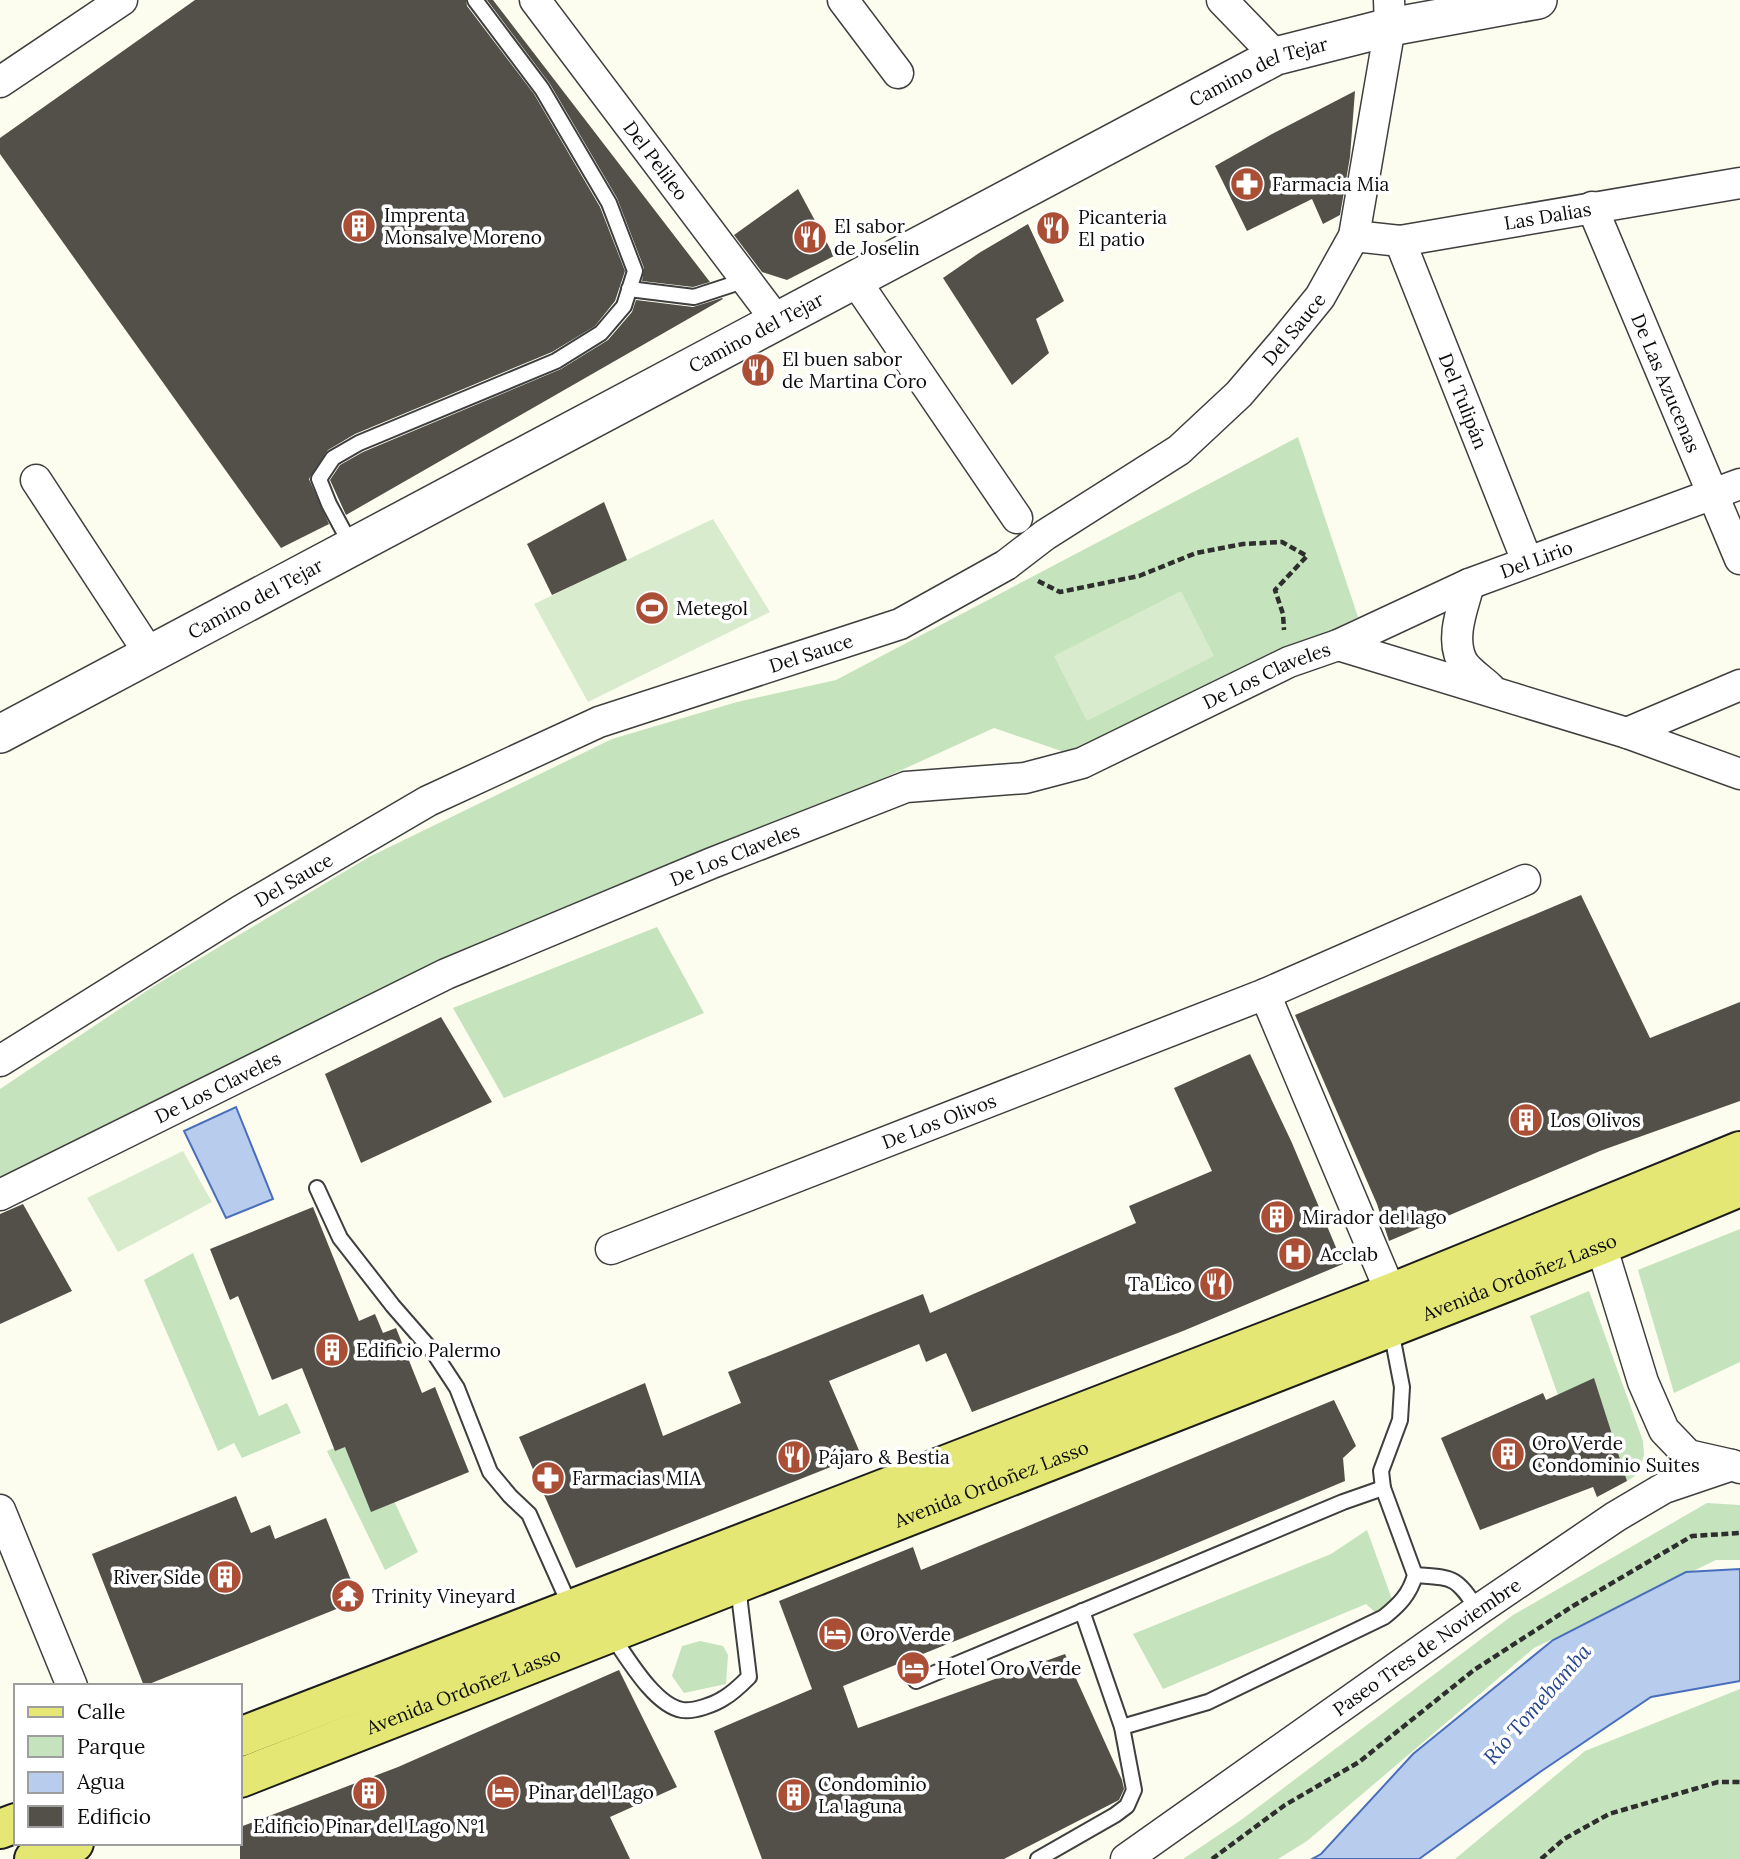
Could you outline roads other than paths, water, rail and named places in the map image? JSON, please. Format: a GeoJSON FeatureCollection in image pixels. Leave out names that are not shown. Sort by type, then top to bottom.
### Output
{"type":"FeatureCollection","features":[{"type":"Feature","properties":{"kind":"main road","name":"Avenida Ordoñez Lasso"},"geometry":{"type":"LineString","coordinates":[[242,1776],[740,1580],[1391,1310],[1740,1151]]}},
{"type":"Feature","properties":{"kind":"main road","name":"Avenida Ordoñez Lasso"},"geometry":{"type":"LineString","coordinates":[[242,1736],[572,1610],[1391,1310],[1601,1245],[1740,1187]]}},
{"type":"Feature","properties":{"kind":"main road"},"geometry":{"type":"LineString","coordinates":[[34,1859],[69,1845]]}},
{"type":"Feature","properties":{"kind":"street"},"geometry":{"type":"LineString","coordinates":[[0,82],[122,0]]}},
{"type":"Feature","properties":{"kind":"street","name":"Del Pelileo"},"geometry":{"type":"LineString","coordinates":[[535,0],[777,321]]}},
{"type":"Feature","properties":{"kind":"street"},"geometry":{"type":"LineString","coordinates":[[843,0],[898,73]]}},
{"type":"Feature","properties":{"kind":"street"},"geometry":{"type":"LineString","coordinates":[[1222,0],[1276,56]]}},
{"type":"Feature","properties":{"kind":"street","name":"Camino del Tejar"},"geometry":{"type":"LineString","coordinates":[[0,734],[1276,56],[1390,14],[1538,0]]}},
{"type":"Feature","properties":{"kind":"street","name":"Del Sauce"},"geometry":{"type":"LineString","coordinates":[[0,1061],[240,911],[428,801],[599,722],[900,624],[1006,565],[1045,536],[1179,450],[1239,394],[1320,297],[1354,236],[1390,14]]}},
{"type":"Feature","properties":{"kind":"street","name":"Las Dalias"},"geometry":{"type":"LineString","coordinates":[[1354,236],[1400,241],[1740,183]]}},
{"type":"Feature","properties":{"kind":"street","name":"De Las Azucenas"},"geometry":{"type":"LineString","coordinates":[[1592,207],[1727,490],[1740,559]]}},
{"type":"Feature","properties":{"kind":"street","name":"Del Tulipán"},"geometry":{"type":"LineString","coordinates":[[1400,241],[1527,561]]}},
{"type":"Feature","properties":{"kind":"street"},"geometry":{"type":"LineString","coordinates":[[855,280],[1017,518]]}},
{"type":"Feature","properties":{"kind":"street"},"geometry":{"type":"LineString","coordinates":[[36,480],[151,656]]}},
{"type":"Feature","properties":{"kind":"street","name":"Del Lirio"},"geometry":{"type":"LineString","coordinates":[[1338,645],[1469,584],[1727,490]]}},
{"type":"Feature","properties":{"kind":"street","name":"De Los Claveles"},"geometry":{"type":"LineString","coordinates":[[1469,584],[1459,620],[1457,645],[1463,663],[1496,693]]}},
{"type":"Feature","properties":{"kind":"street","name":"De Los Claveles"},"geometry":{"type":"LineString","coordinates":[[0,1195],[446,974],[700,868],[905,787],[1025,778],[1082,763],[1289,662],[1338,645],[1627,733],[1740,774]]}},
{"type":"Feature","properties":{"kind":"street"},"geometry":{"type":"LineString","coordinates":[[1627,733],[1740,685]]}},
{"type":"Feature","properties":{"kind":"street","name":"De Los Olivos"},"geometry":{"type":"LineString","coordinates":[[611,1249],[1265,994],[1525,880]]}},
{"type":"Feature","properties":{"kind":"street"},"geometry":{"type":"LineString","coordinates":[[1265,994],[1391,1310]]}},
{"type":"Feature","properties":{"kind":"street"},"geometry":{"type":"LineString","coordinates":[[1601,1245],[1643,1382],[1664,1430],[1688,1455],[1736,1466]]}},
{"type":"Feature","properties":{"kind":"street","name":"Paseo Tres de Noviembre"},"geometry":{"type":"LineString","coordinates":[[1126,1859],[1478,1610],[1615,1517],[1664,1488],[1736,1466]]}},
{"type":"Feature","properties":{"kind":"street"},"geometry":{"type":"LineString","coordinates":[[1,1513],[71,1684]]}},
{"type":"Feature","properties":{"kind":"lane"},"geometry":{"type":"LineString","coordinates":[[352,548],[319,480],[334,458],[359,443],[556,361],[601,333],[624,306],[635,271],[609,203],[542,89],[475,0]]}},
{"type":"Feature","properties":{"kind":"lane"},"geometry":{"type":"LineString","coordinates":[[629,289],[694,297],[746,280]]}},
{"type":"Feature","properties":{"kind":"lane"},"geometry":{"type":"LineString","coordinates":[[317,1188],[340,1238],[434,1353],[457,1388],[490,1472],[529,1514],[572,1610]]}},
{"type":"Feature","properties":{"kind":"lane"},"geometry":{"type":"LineString","coordinates":[[1122,1727],[1208,1702],[1384,1617],[1398,1606],[1411,1589],[1415,1575],[1383,1488],[1381,1471],[1400,1420],[1402,1387],[1391,1310]]}},
{"type":"Feature","properties":{"kind":"lane"},"geometry":{"type":"LineString","coordinates":[[916,1681],[1330,1507],[1383,1488]]}},
{"type":"Feature","properties":{"kind":"lane"},"geometry":{"type":"LineString","coordinates":[[1415,1575],[1446,1578],[1461,1585],[1478,1610]]}},
{"type":"Feature","properties":{"kind":"lane"},"geometry":{"type":"LineString","coordinates":[[609,1632],[646,1683],[664,1701],[683,1710],[715,1702],[725,1698],[750,1677],[740,1603],[740,1580]]}},
{"type":"Feature","properties":{"kind":"lane"},"geometry":{"type":"LineString","coordinates":[[1038,1859],[1127,1806],[1134,1790],[1122,1727],[1083,1611]]}},
{"type":"Feature","properties":{"kind":"water"},"geometry":{"type":"Polygon","coordinates":[[[236,1107],[273,1199],[226,1218],[184,1131],[236,1107]]]}},
{"type":"Feature","properties":{"kind":"water","name":"Río Tomebamba"},"geometry":{"type":"Polygon","coordinates":[[[1740,1569],[1740,1681],[1651,1697],[1419,1859],[1312,1859],[1321,1854],[1413,1754],[1553,1640],[1686,1572],[1740,1569]]]}},
{"type":"Feature","properties":{"kind":"place","name":"Farmacia Mia"},"geometry":{"type":"Point","coordinates":[1247,184]}},
{"type":"Feature","properties":{"kind":"place","name":"Imprenta Monsalve Moreno"},"geometry":{"type":"Point","coordinates":[359,226]}},
{"type":"Feature","properties":{"kind":"place","name":"Picanteria El patio"},"geometry":{"type":"Point","coordinates":[1053,228]}},
{"type":"Feature","properties":{"kind":"place","name":"El sabor de Joselin"},"geometry":{"type":"Point","coordinates":[810,237]}},
{"type":"Feature","properties":{"kind":"place","name":"El buen sabor de Martina Coro"},"geometry":{"type":"Point","coordinates":[758,370]}},
{"type":"Feature","properties":{"kind":"place","name":"Metegol"},"geometry":{"type":"Point","coordinates":[652,608]}},
{"type":"Feature","properties":{"kind":"place","name":"Los Olivos"},"geometry":{"type":"Point","coordinates":[1526,1120]}},
{"type":"Feature","properties":{"kind":"place","name":"Mirador del lago"},"geometry":{"type":"Point","coordinates":[1277,1217]}},
{"type":"Feature","properties":{"kind":"place","name":"Acclab"},"geometry":{"type":"Point","coordinates":[1295,1254]}},
{"type":"Feature","properties":{"kind":"place","name":"Ta Lico"},"geometry":{"type":"Point","coordinates":[1216,1284]}},
{"type":"Feature","properties":{"kind":"place","name":"Edificio Palermo"},"geometry":{"type":"Point","coordinates":[332,1350]}},
{"type":"Feature","properties":{"kind":"place","name":"Oro Verde Condominio Suites"},"geometry":{"type":"Point","coordinates":[1508,1454]}},
{"type":"Feature","properties":{"kind":"place","name":"Pájaro & Bestia"},"geometry":{"type":"Point","coordinates":[794,1457]}},
{"type":"Feature","properties":{"kind":"place","name":"Farmacias MIA"},"geometry":{"type":"Point","coordinates":[548,1478]}},
{"type":"Feature","properties":{"kind":"place","name":"River Side"},"geometry":{"type":"Point","coordinates":[225,1577]}},
{"type":"Feature","properties":{"kind":"place","name":"Trinity Vineyard"},"geometry":{"type":"Point","coordinates":[348,1596]}},
{"type":"Feature","properties":{"kind":"place","name":"Oro Verde"},"geometry":{"type":"Point","coordinates":[835,1634]}},
{"type":"Feature","properties":{"kind":"place","name":"Hotel Oro Verde"},"geometry":{"type":"Point","coordinates":[913,1668]}},
{"type":"Feature","properties":{"kind":"place","name":"Pinar del Lago"},"geometry":{"type":"Point","coordinates":[503,1792]}},
{"type":"Feature","properties":{"kind":"place","name":"Edificio Pinar del Lago N°1"},"geometry":{"type":"Point","coordinates":[369,1793]}},
{"type":"Feature","properties":{"kind":"place","name":"Condominio La laguna"},"geometry":{"type":"Point","coordinates":[794,1795]}}]}
